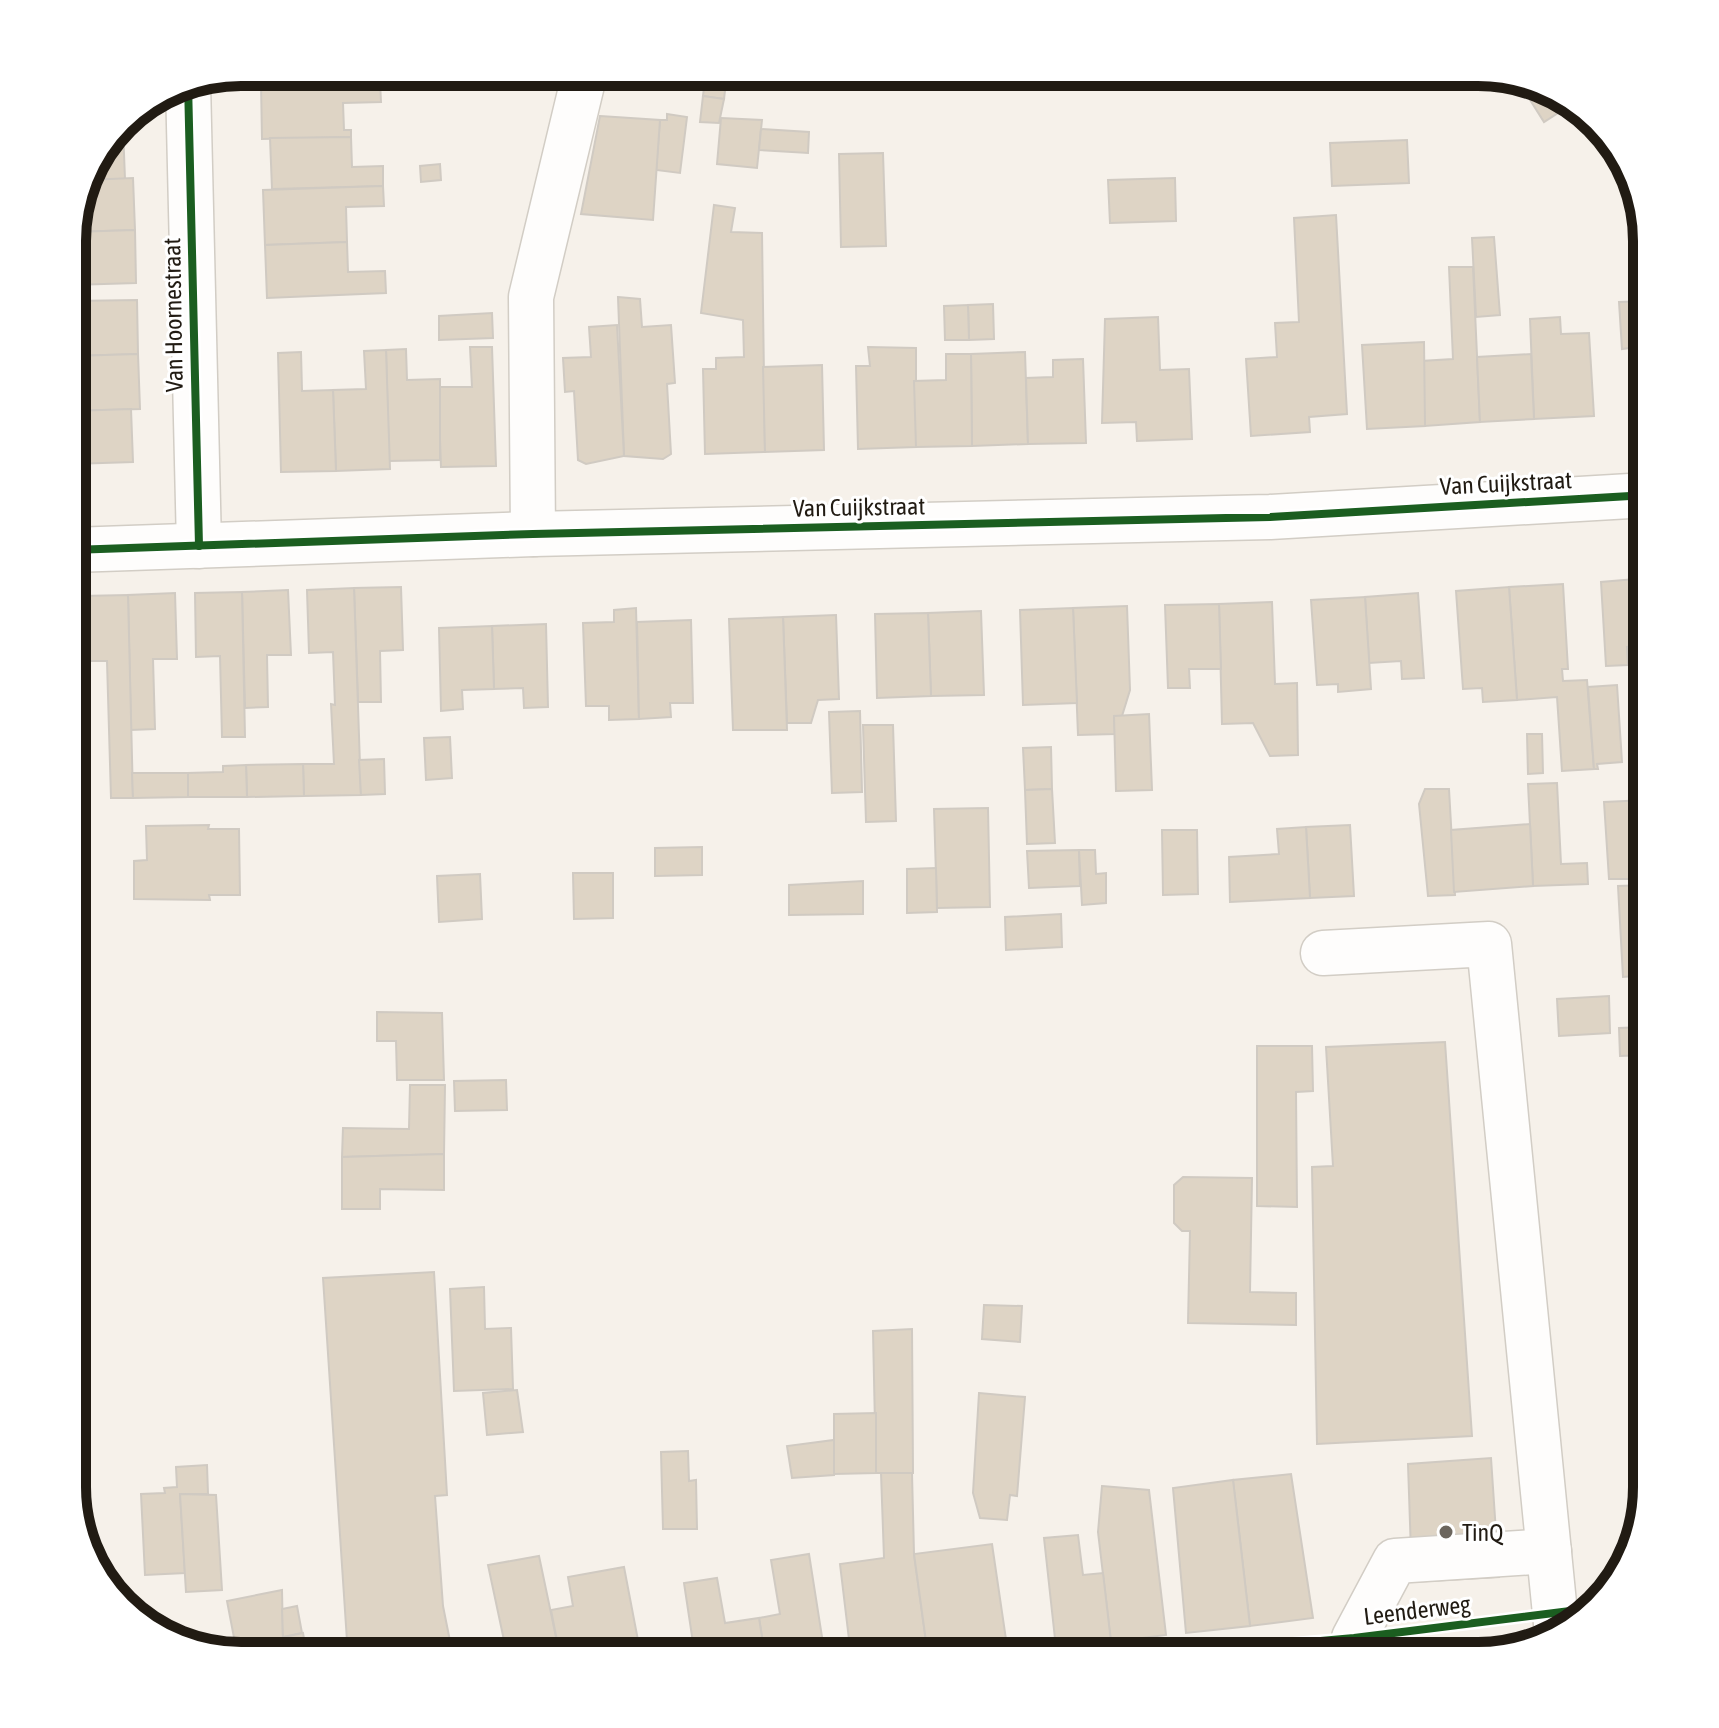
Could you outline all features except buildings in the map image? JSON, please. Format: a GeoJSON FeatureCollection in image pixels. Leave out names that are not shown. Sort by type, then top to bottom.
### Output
{"type":"FeatureCollection","features":[{"type":"Feature","properties":{"kind":"street"},"geometry":{"type":"LineString","coordinates":[[533,534],[531,297],[582,86]]}},
{"type":"Feature","properties":{"kind":"street","name":"Van Hoornestraat"},"geometry":{"type":"LineString","coordinates":[[188,95],[199,546]]}},
{"type":"Feature","properties":{"kind":"street","name":"Van Cuijkstraat"},"geometry":{"type":"LineString","coordinates":[[86,550],[533,534],[1270,517],[1633,496]]}},
{"type":"Feature","properties":{"kind":"street"},"geometry":{"type":"LineString","coordinates":[[1323,953],[1489,944],[1556,1621]]}},
{"type":"Feature","properties":{"kind":"street"},"geometry":{"type":"LineString","coordinates":[[1353,1642],[1395,1561],[1549,1551]]}},
{"type":"Feature","properties":{"kind":"cycle path"},"geometry":{"type":"LineString","coordinates":[[188,95],[199,546]]}},
{"type":"Feature","properties":{"kind":"cycle path"},"geometry":{"type":"LineString","coordinates":[[86,550],[533,534],[1270,517],[1633,496]]}},
{"type":"Feature","properties":{"kind":"cycle path","name":"Leenderweg"},"geometry":{"type":"LineString","coordinates":[[1309,1642],[1571,1611]]}},
{"type":"Feature","properties":{"kind":"place","name":"TinQ"},"geometry":{"type":"Point","coordinates":[1446,1532]}}]}
